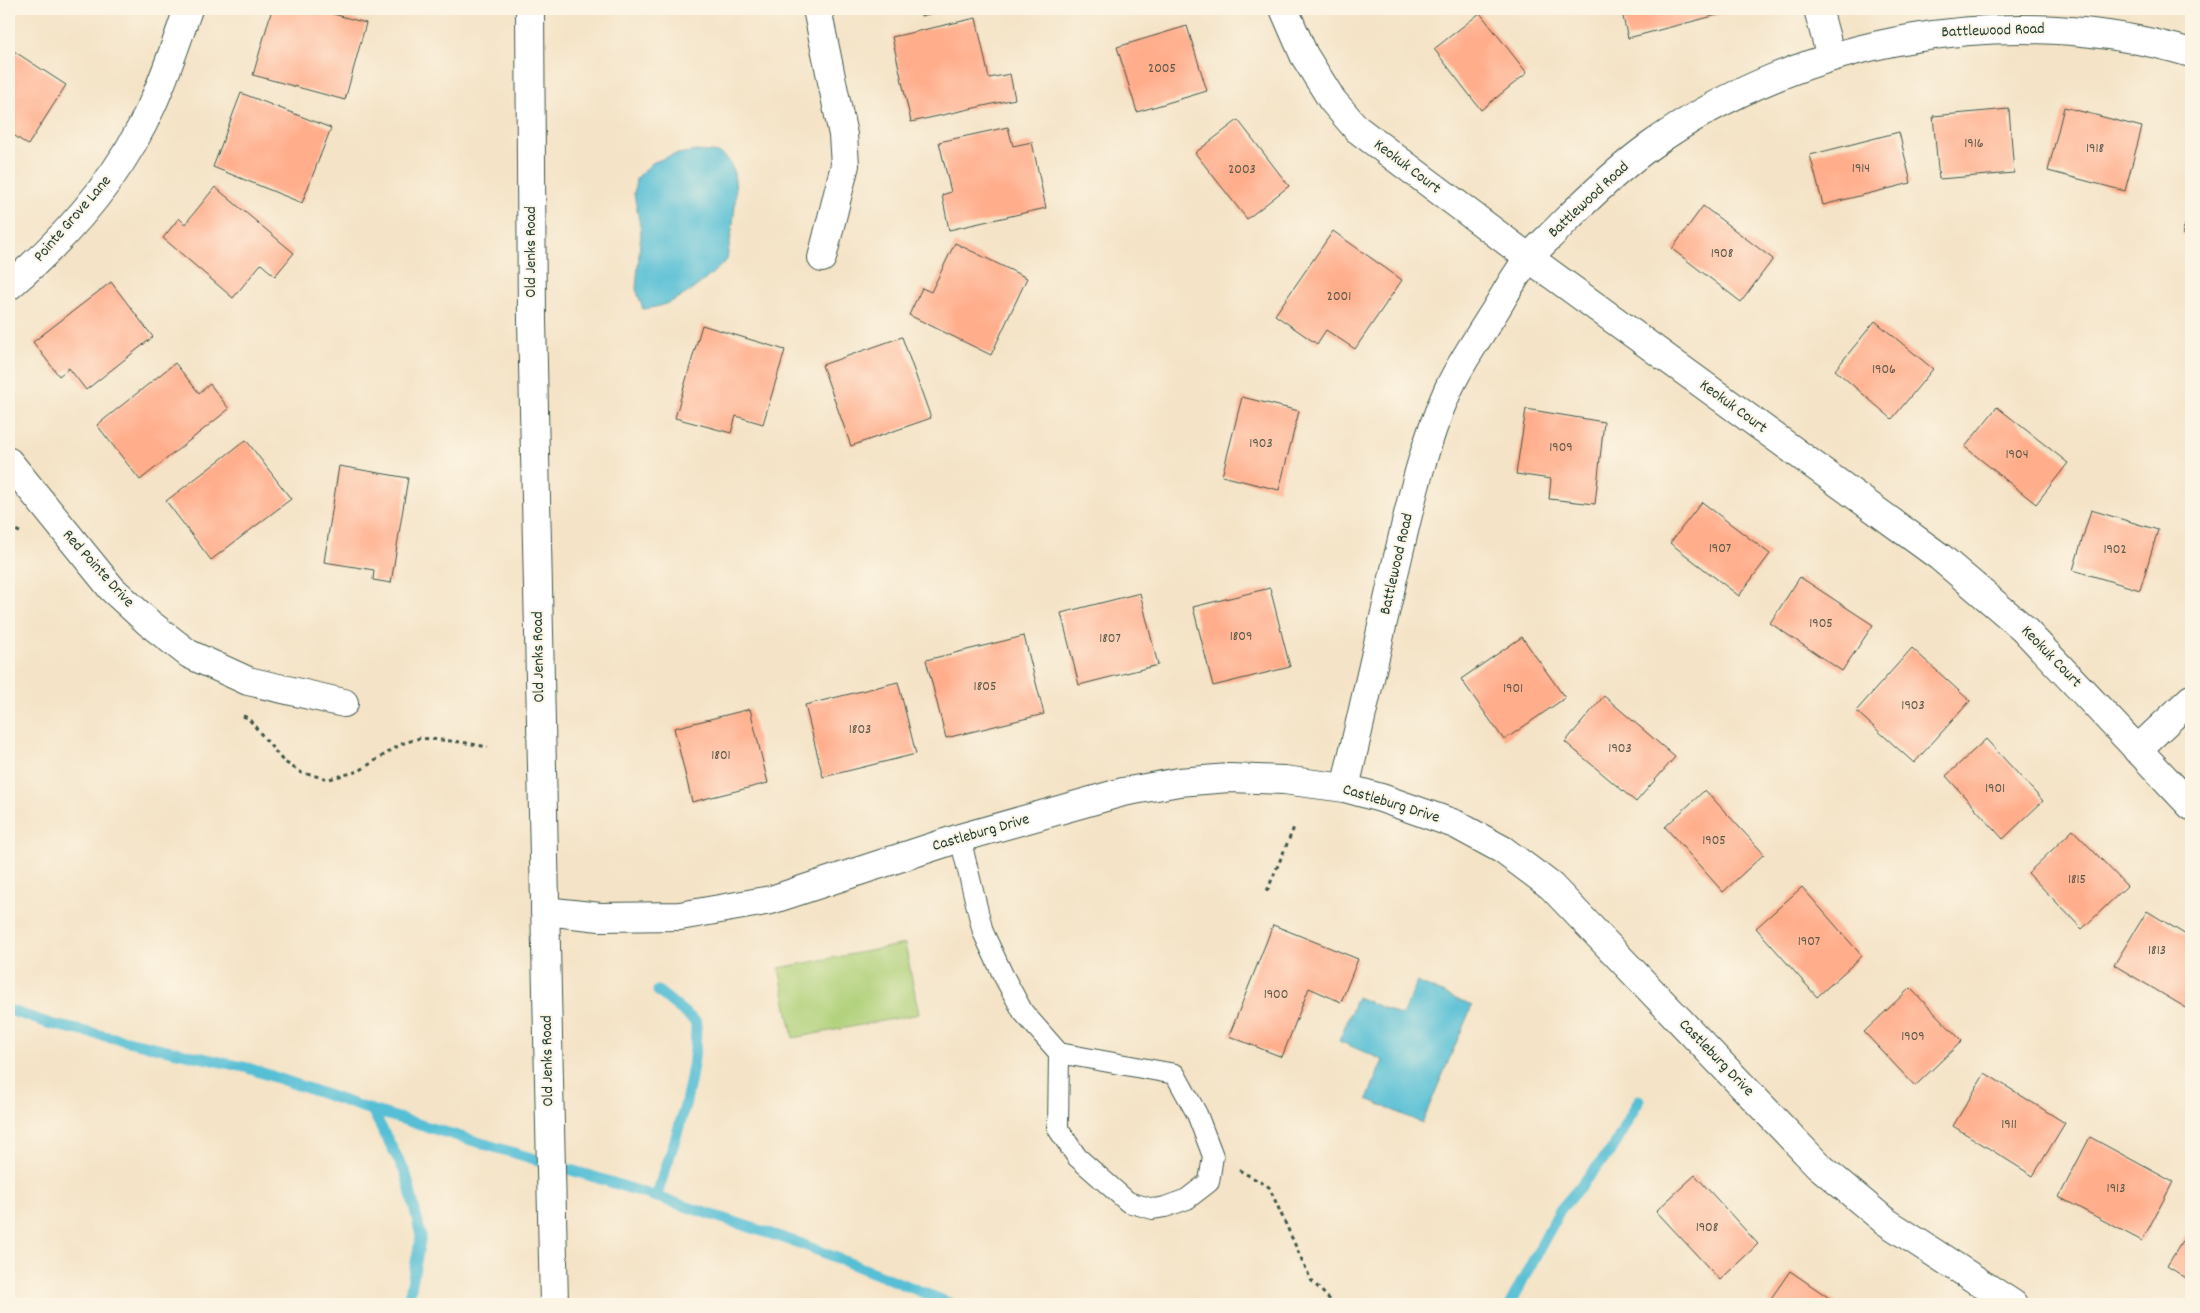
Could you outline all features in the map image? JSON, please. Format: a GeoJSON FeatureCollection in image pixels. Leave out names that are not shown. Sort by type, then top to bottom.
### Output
{"type":"FeatureCollection","features":[{"type":"Feature","properties":{"kind":"street","name":"Pointe Grove Lane"},"geometry":{"type":"LineString","coordinates":[[9,286],[42,258],[72,226],[100,193],[131,147],[152,106],[188,9]]}},
{"type":"Feature","properties":{"kind":"street","name":"Old Jenks Road"},"geometry":{"type":"LineString","coordinates":[[530,9],[532,320],[554,1304]]}},
{"type":"Feature","properties":{"kind":"street"},"geometry":{"type":"LineString","coordinates":[[817,9],[843,135],[845,165],[822,258]]}},
{"type":"Feature","properties":{"kind":"street","name":"Keokuk Court"},"geometry":{"type":"LineString","coordinates":[[1284,9],[1304,55],[1332,100],[1357,130],[1529,258],[1940,557],[1981,590],[2060,665],[2191,806]]}},
{"type":"Feature","properties":{"kind":"street"},"geometry":{"type":"LineString","coordinates":[[1818,9],[1831,57]]}},
{"type":"Feature","properties":{"kind":"street","name":"Battlewood Road"},"geometry":{"type":"LineString","coordinates":[[1345,788],[1418,474],[1448,390],[1462,363],[1529,258],[1606,180],[1650,146],[1695,117],[1749,88],[1831,57],[1898,38],[1941,31],[2004,28],[2056,29],[2109,34],[2173,47],[2191,53]]}},
{"type":"Feature","properties":{"kind":"street","name":"Red Pointe Drive"},"geometry":{"type":"LineString","coordinates":[[9,462],[112,589],[149,623],[190,654],[218,669],[248,681],[344,703]]}},
{"type":"Feature","properties":{"kind":"street"},"geometry":{"type":"LineString","coordinates":[[2137,750],[2191,699]]}},
{"type":"Feature","properties":{"kind":"street","name":"Castleburg Drive"},"geometry":{"type":"LineString","coordinates":[[545,911],[600,917],[680,916],[762,902],[960,838],[1123,792],[1179,782],[1229,778],[1284,780],[1345,788],[1381,798],[1455,824],[1502,850],[1551,886],[1818,1164],[1885,1222],[2013,1304]]}},
{"type":"Feature","properties":{"kind":"lane"},"geometry":{"type":"LineString","coordinates":[[960,838],[983,932],[1023,1012],[1059,1053],[1175,1074],[1197,1114],[1214,1156],[1210,1182],[1187,1199],[1165,1207],[1153,1209],[1128,1202],[1077,1157],[1058,1129],[1059,1053]]}},
{"type":"Feature","properties":{"kind":"path"},"geometry":{"type":"LineString","coordinates":[[1267,890],[1295,825]]}},
{"type":"Feature","properties":{"kind":"path"},"geometry":{"type":"LineString","coordinates":[[1269,1187],[1311,1280],[1334,1304]]}},
{"type":"Feature","properties":{"kind":"green space"},"geometry":{"type":"Polygon","coordinates":[[[905,944],[919,1014],[793,1038],[779,968],[905,944]]]}},
{"type":"Feature","properties":{"kind":"water"},"geometry":{"type":"Polygon","coordinates":[[[696,151],[714,152],[723,155],[730,163],[734,175],[736,189],[735,205],[727,260],[689,292],[667,303],[643,309],[636,289],[641,231],[634,194],[636,179],[652,163],[672,155],[696,151]]]}},
{"type":"Feature","properties":{"kind":"water"},"geometry":{"type":"Polygon","coordinates":[[[1417,982],[1472,1006],[1422,1123],[1367,1099],[1383,1060],[1339,1041],[1357,997],[1402,1016],[1417,982]]]}},
{"type":"Feature","properties":{"kind":"building"},"geometry":{"type":"Polygon","coordinates":[[[272,9],[315,9],[366,23],[345,100],[253,75],[272,9]]]}},
{"type":"Feature","properties":{"kind":"building"},"geometry":{"type":"Polygon","coordinates":[[[920,9],[947,9],[948,10],[921,16],[920,9]]]}},
{"type":"Feature","properties":{"kind":"building"},"geometry":{"type":"Polygon","coordinates":[[[1621,9],[1733,9],[1733,11],[1628,38],[1621,9]]]}},
{"type":"Feature","properties":{"kind":"building"},"geometry":{"type":"Polygon","coordinates":[[[1480,13],[1527,73],[1481,110],[1434,49],[1480,13]]]}},
{"type":"Feature","properties":{"kind":"building"},"geometry":{"type":"Polygon","coordinates":[[[976,18],[989,78],[1010,74],[1015,99],[911,122],[892,37],[976,18]]]}},
{"type":"Feature","properties":{"kind":"building"},"geometry":{"type":"Polygon","coordinates":[[[1187,26],[1207,91],[1137,112],[1117,47],[1187,26]]]}},
{"type":"Feature","properties":{"kind":"building"},"geometry":{"type":"Polygon","coordinates":[[[9,48],[66,85],[28,145],[9,132],[9,48]]]}},
{"type":"Feature","properties":{"kind":"building"},"geometry":{"type":"Polygon","coordinates":[[[241,93],[331,128],[302,203],[213,167],[241,93]]]}},
{"type":"Feature","properties":{"kind":"building"},"geometry":{"type":"Polygon","coordinates":[[[2064,107],[2142,127],[2125,191],[2048,171],[2064,107]]]}},
{"type":"Feature","properties":{"kind":"building"},"geometry":{"type":"Polygon","coordinates":[[[2009,109],[2014,173],[1939,179],[1933,116],[2009,109]]]}},
{"type":"Feature","properties":{"kind":"building"},"geometry":{"type":"Polygon","coordinates":[[[1238,120],[1289,186],[1247,219],[1195,153],[1238,120]]]}},
{"type":"Feature","properties":{"kind":"building"},"geometry":{"type":"Polygon","coordinates":[[[1008,127],[1013,146],[1032,142],[1046,208],[949,230],[942,195],[951,192],[939,142],[1008,127]]]}},
{"type":"Feature","properties":{"kind":"building"},"geometry":{"type":"Polygon","coordinates":[[[1899,132],[1911,183],[1823,205],[1810,155],[1899,132]]]}},
{"type":"Feature","properties":{"kind":"building"},"geometry":{"type":"Polygon","coordinates":[[[215,187],[294,253],[275,276],[261,264],[233,298],[163,238],[179,218],[185,224],[215,187]]]}},
{"type":"Feature","properties":{"kind":"building"},"geometry":{"type":"Polygon","coordinates":[[[1703,206],[1773,259],[1741,302],[1672,249],[1703,206]]]}},
{"type":"Feature","properties":{"kind":"building"},"geometry":{"type":"Polygon","coordinates":[[[2191,207],[2191,237],[2182,234],[2191,207]]]}},
{"type":"Feature","properties":{"kind":"building"},"geometry":{"type":"Polygon","coordinates":[[[1333,231],[1402,280],[1355,349],[1326,330],[1317,344],[1275,315],[1333,231]]]}},
{"type":"Feature","properties":{"kind":"building"},"geometry":{"type":"Polygon","coordinates":[[[955,243],[1027,278],[991,355],[909,315],[922,288],[931,292],[955,243]]]}},
{"type":"Feature","properties":{"kind":"building"},"geometry":{"type":"Polygon","coordinates":[[[111,282],[153,337],[86,390],[69,368],[59,376],[33,342],[111,282]]]}},
{"type":"Feature","properties":{"kind":"building"},"geometry":{"type":"Polygon","coordinates":[[[1875,321],[1933,369],[1892,419],[1835,370],[1875,321]]]}},
{"type":"Feature","properties":{"kind":"building"},"geometry":{"type":"Polygon","coordinates":[[[702,325],[785,350],[763,424],[736,416],[731,433],[675,418],[702,325]]]}},
{"type":"Feature","properties":{"kind":"building"},"geometry":{"type":"Polygon","coordinates":[[[902,337],[931,418],[851,446],[822,365],[902,337]]]}},
{"type":"Feature","properties":{"kind":"building"},"geometry":{"type":"Polygon","coordinates":[[[175,363],[199,393],[210,384],[229,409],[140,480],[97,425],[175,363]]]}},
{"type":"Feature","properties":{"kind":"building"},"geometry":{"type":"Polygon","coordinates":[[[1242,397],[1299,411],[1279,490],[1222,476],[1242,397]]]}},
{"type":"Feature","properties":{"kind":"building"},"geometry":{"type":"Polygon","coordinates":[[[1997,407],[2068,463],[2036,504],[1965,447],[1997,407]]]}},
{"type":"Feature","properties":{"kind":"building"},"geometry":{"type":"Polygon","coordinates":[[[1526,409],[1604,422],[1595,504],[1549,499],[1551,479],[1516,474],[1526,409]]]}},
{"type":"Feature","properties":{"kind":"building"},"geometry":{"type":"Polygon","coordinates":[[[246,440],[291,499],[211,560],[166,501],[246,440]]]}},
{"type":"Feature","properties":{"kind":"building"},"geometry":{"type":"Polygon","coordinates":[[[339,466],[408,478],[391,583],[373,580],[374,570],[324,562],[339,466]]]}},
{"type":"Feature","properties":{"kind":"building"},"geometry":{"type":"Polygon","coordinates":[[[1702,502],[1770,554],[1739,596],[1670,543],[1702,502]]]}},
{"type":"Feature","properties":{"kind":"building"},"geometry":{"type":"Polygon","coordinates":[[[2091,510],[2158,530],[2140,590],[2073,570],[2091,510]]]}},
{"type":"Feature","properties":{"kind":"building"},"geometry":{"type":"Polygon","coordinates":[[[1800,577],[1873,625],[1842,671],[1770,623],[1800,577]]]}},
{"type":"Feature","properties":{"kind":"building"},"geometry":{"type":"Polygon","coordinates":[[[1270,588],[1290,667],[1213,686],[1193,607],[1270,588]]]}},
{"type":"Feature","properties":{"kind":"building"},"geometry":{"type":"Polygon","coordinates":[[[1140,593],[1158,665],[1079,685],[1061,613],[1140,593]]]}},
{"type":"Feature","properties":{"kind":"building"},"geometry":{"type":"Polygon","coordinates":[[[1024,636],[1044,714],[946,738],[926,660],[1024,636]]]}},
{"type":"Feature","properties":{"kind":"building"},"geometry":{"type":"Polygon","coordinates":[[[1522,637],[1565,698],[1504,740],[1461,679],[1522,637]]]}},
{"type":"Feature","properties":{"kind":"building"},"geometry":{"type":"Polygon","coordinates":[[[1912,648],[1970,701],[1914,763],[1856,711],[1912,648]]]}},
{"type":"Feature","properties":{"kind":"building"},"geometry":{"type":"Polygon","coordinates":[[[898,682],[916,754],[823,777],[805,705],[898,682]]]}},
{"type":"Feature","properties":{"kind":"building"},"geometry":{"type":"Polygon","coordinates":[[[1604,696],[1675,757],[1636,802],[1565,742],[1604,696]]]}},
{"type":"Feature","properties":{"kind":"building"},"geometry":{"type":"Polygon","coordinates":[[[750,709],[768,783],[692,802],[674,728],[750,709]]]}},
{"type":"Feature","properties":{"kind":"building"},"geometry":{"type":"Polygon","coordinates":[[[1986,739],[2043,801],[2003,839],[1946,776],[1986,739]]]}},
{"type":"Feature","properties":{"kind":"building"},"geometry":{"type":"Polygon","coordinates":[[[1705,790],[1764,854],[1723,892],[1665,827],[1705,790]]]}},
{"type":"Feature","properties":{"kind":"building"},"geometry":{"type":"Polygon","coordinates":[[[2073,830],[2127,886],[2082,929],[2028,873],[2073,830]]]}},
{"type":"Feature","properties":{"kind":"building"},"geometry":{"type":"Polygon","coordinates":[[[1802,887],[1862,956],[1817,997],[1756,928],[1802,887]]]}},
{"type":"Feature","properties":{"kind":"building"},"geometry":{"type":"Polygon","coordinates":[[[2147,911],[2191,938],[2191,1003],[2188,1009],[2114,965],[2147,911]]]}},
{"type":"Feature","properties":{"kind":"building"},"geometry":{"type":"Polygon","coordinates":[[[1273,925],[1358,959],[1341,1002],[1309,988],[1282,1057],[1229,1036],[1273,925]]]}},
{"type":"Feature","properties":{"kind":"building"},"geometry":{"type":"Polygon","coordinates":[[[1910,988],[1962,1041],[1915,1086],[1864,1032],[1910,988]]]}},
{"type":"Feature","properties":{"kind":"building"},"geometry":{"type":"Polygon","coordinates":[[[1985,1073],[2065,1123],[2033,1176],[1953,1126],[1985,1073]]]}},
{"type":"Feature","properties":{"kind":"building"},"geometry":{"type":"Polygon","coordinates":[[[2090,1137],[2173,1182],[2142,1241],[2059,1197],[2090,1137]]]}},
{"type":"Feature","properties":{"kind":"building"},"geometry":{"type":"Polygon","coordinates":[[[1695,1175],[1758,1244],[1720,1280],[1656,1211],[1695,1175]]]}},
{"type":"Feature","properties":{"kind":"building"},"geometry":{"type":"Polygon","coordinates":[[[2191,1227],[2191,1281],[2167,1266],[2191,1227]]]}},
{"type":"Feature","properties":{"kind":"building"},"geometry":{"type":"Polygon","coordinates":[[[1790,1271],[1838,1304],[1767,1304],[1790,1271]]]}},
{"type":"Feature","properties":{"kind":"waterway"},"geometry":{"type":"LineString","coordinates":[[656,1197],[684,1111],[693,1067],[696,1022],[658,991]]}},
{"type":"Feature","properties":{"kind":"waterway"},"geometry":{"type":"LineString","coordinates":[[9,1010],[51,1024],[248,1068],[365,1108],[604,1180],[802,1244],[952,1304]]}},
{"type":"Feature","properties":{"kind":"waterway"},"geometry":{"type":"LineString","coordinates":[[1510,1304],[1560,1210],[1613,1148],[1639,1100]]}},
{"type":"Feature","properties":{"kind":"waterway"},"geometry":{"type":"LineString","coordinates":[[372,1110],[406,1174],[421,1236],[408,1304]]}}]}
